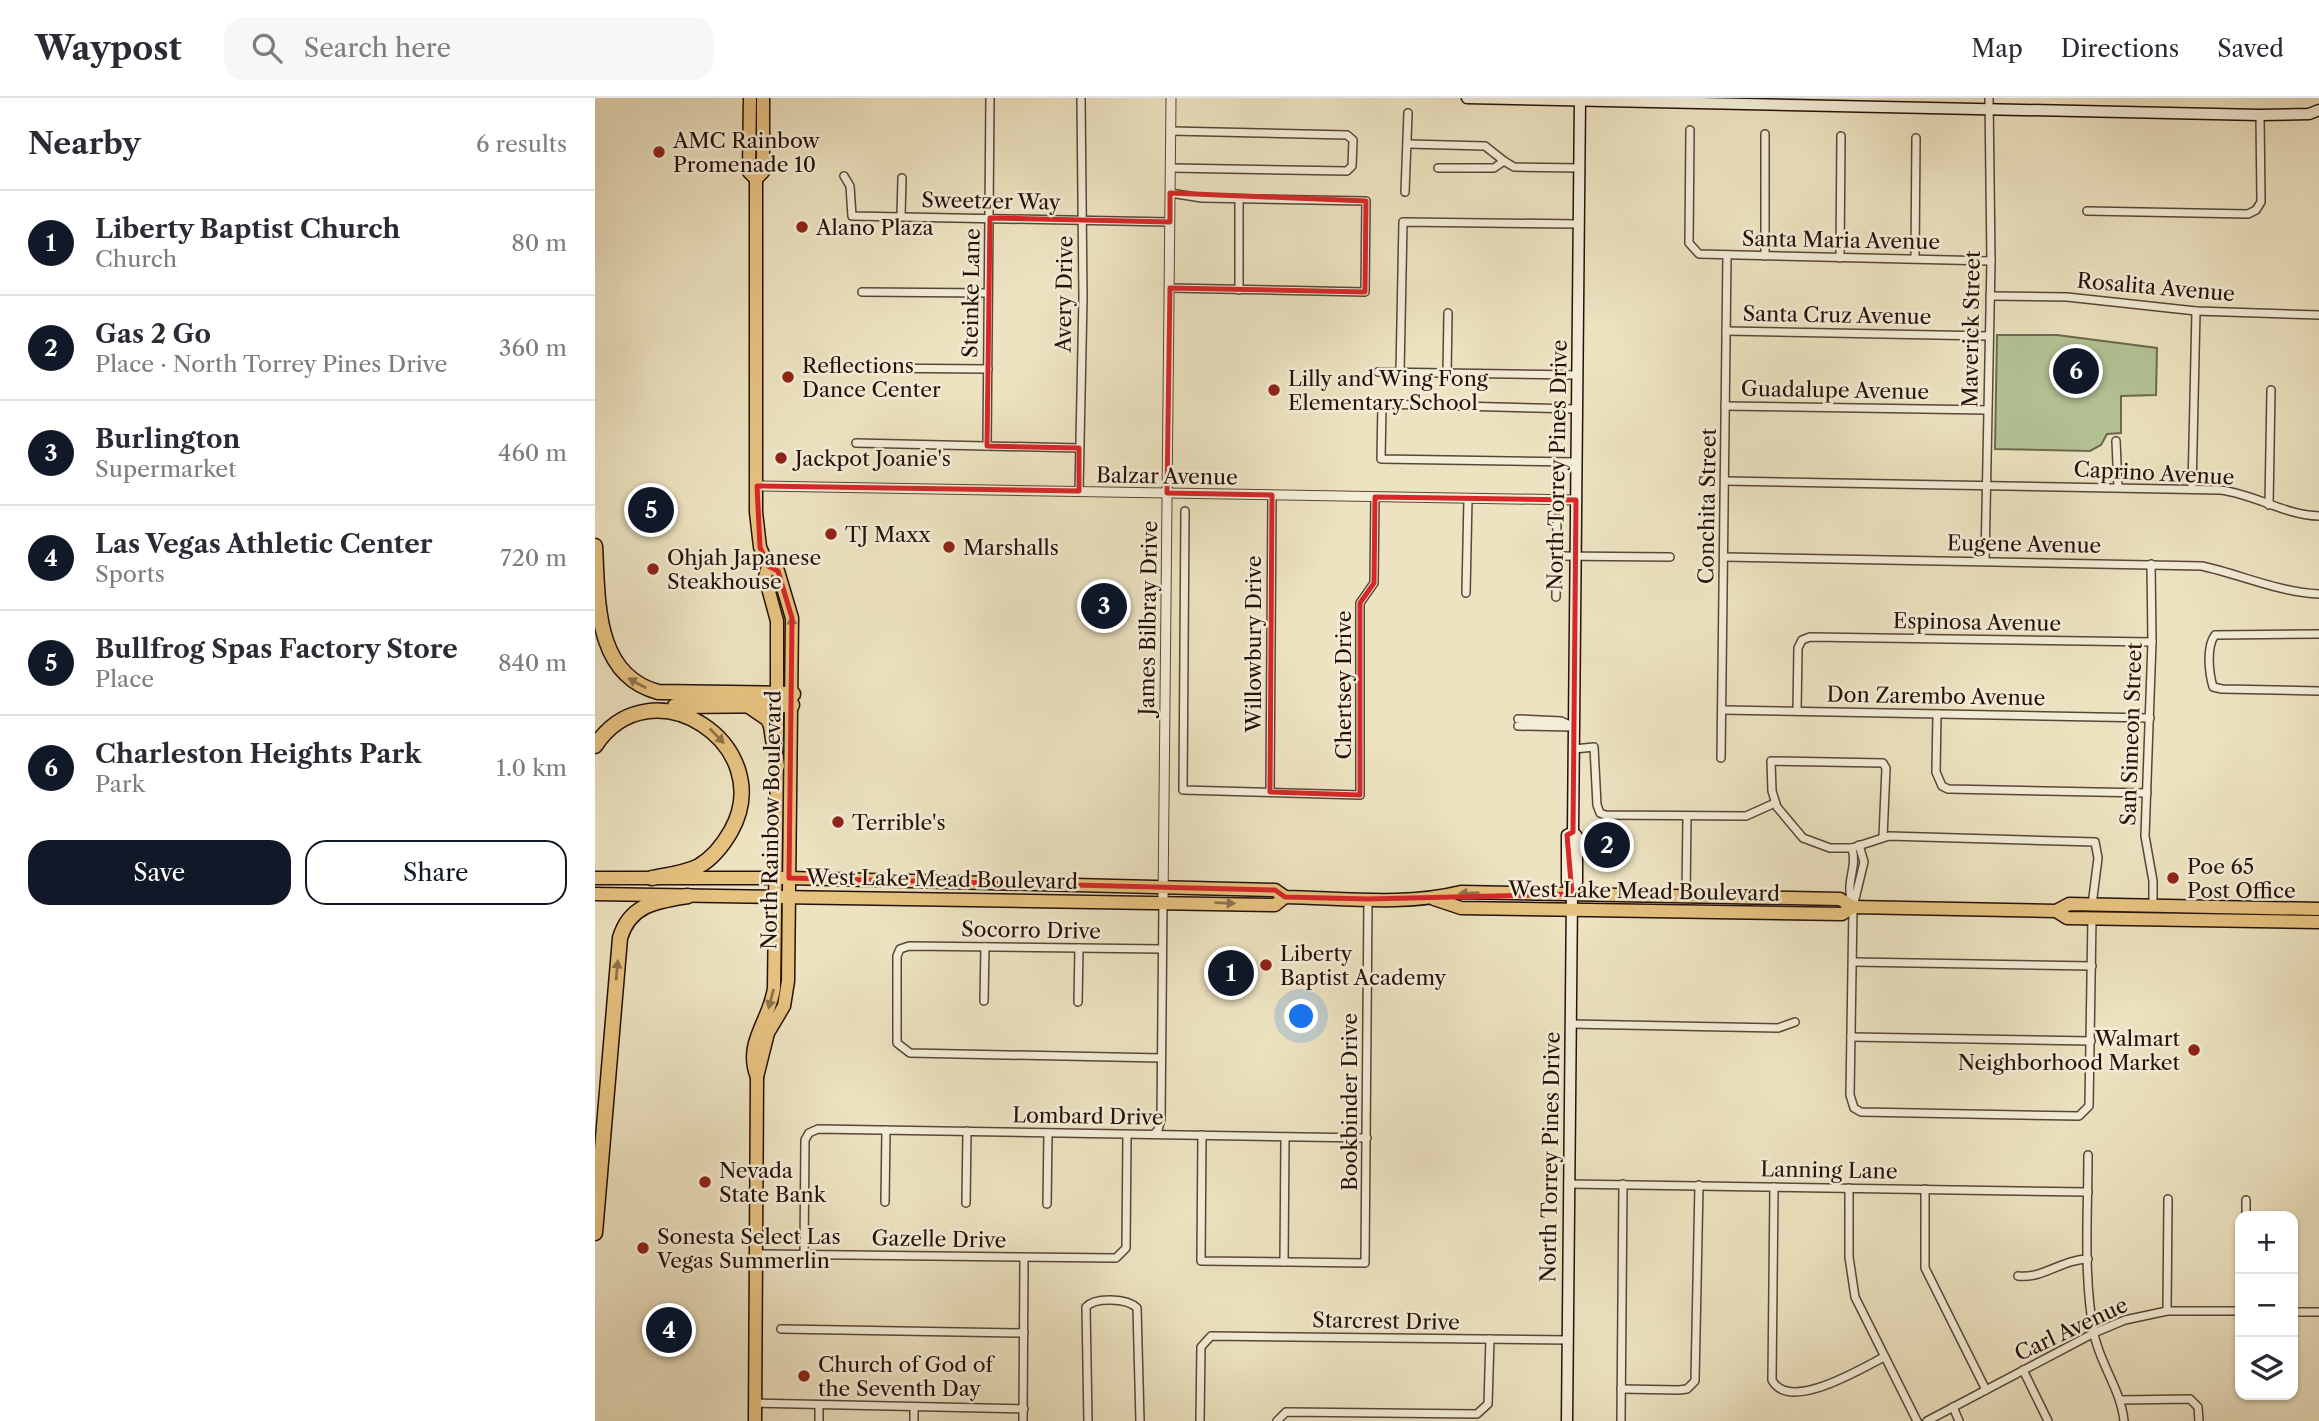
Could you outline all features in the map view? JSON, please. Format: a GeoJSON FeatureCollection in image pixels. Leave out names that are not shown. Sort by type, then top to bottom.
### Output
{"type":"FeatureCollection","features":[{"type":"Feature","properties":{"kind":"highway"},"geometry":{"type":"LineString","coordinates":[[595,546],[600,632],[604,648],[622,674],[646,689],[658,692],[785,699]]}},
{"type":"Feature","properties":{"kind":"highway"},"geometry":{"type":"LineString","coordinates":[[595,741],[613,720],[640,708],[748,705],[785,699]]}},
{"type":"Feature","properties":{"kind":"highway"},"geometry":{"type":"LineString","coordinates":[[748,705],[768,719],[777,766]]}},
{"type":"Feature","properties":{"kind":"highway"},"geometry":{"type":"LineString","coordinates":[[595,746],[621,721],[648,712],[671,711],[687,715],[708,727],[733,757],[740,782],[740,803],[737,819],[726,841],[696,867],[652,878]]}},
{"type":"Feature","properties":{"kind":"highway"},"geometry":{"type":"LineString","coordinates":[[595,1233],[620,938],[627,922],[638,910],[653,902],[688,896]]}},
{"type":"Feature","properties":{"kind":"main road","name":"North Rainbow Boulevard"},"geometry":{"type":"LineString","coordinates":[[750,98],[749,172],[756,179],[757,530],[768,566],[765,577],[777,621],[785,699],[789,878],[786,996],[765,1041],[762,1065],[757,1077],[755,1421]]}},
{"type":"Feature","properties":{"kind":"main road","name":"North Rainbow Boulevard"},"geometry":{"type":"LineString","coordinates":[[756,179],[763,172],[763,98]]}},
{"type":"Feature","properties":{"kind":"main road"},"geometry":{"type":"LineString","coordinates":[[1467,98],[1989,103],[2260,115],[2316,114]]}},
{"type":"Feature","properties":{"kind":"main road","name":"North Torrey Pines Drive"},"geometry":{"type":"LineString","coordinates":[[1567,1421],[1572,894],[1577,882],[1577,836],[1573,832],[1580,99]]}},
{"type":"Feature","properties":{"kind":"main road","name":"North Rainbow Boulevard"},"geometry":{"type":"LineString","coordinates":[[757,1077],[751,1065],[754,1042],[774,988],[777,766],[785,699]]}},
{"type":"Feature","properties":{"kind":"main road","name":"West Lake Mead Boulevard"},"geometry":{"type":"LineString","coordinates":[[596,878],[789,878],[959,888],[1056,885],[1275,890],[1285,897],[1369,899],[1434,899],[1461,892],[1751,897],[1840,900],[1853,907],[2056,911],[2069,904],[2319,908]]}},
{"type":"Feature","properties":{"kind":"main road"},"geometry":{"type":"LineString","coordinates":[[1044,900],[1056,885]]}},
{"type":"Feature","properties":{"kind":"main road"},"geometry":{"type":"LineString","coordinates":[[876,898],[959,888],[1007,894],[1018,900]]}},
{"type":"Feature","properties":{"kind":"main road","name":"West Lake Mead Boulevard"},"geometry":{"type":"LineString","coordinates":[[596,894],[1275,905],[1285,897]]}},
{"type":"Feature","properties":{"kind":"main road"},"geometry":{"type":"LineString","coordinates":[[1751,897],[1751,912]]}},
{"type":"Feature","properties":{"kind":"main road","name":"West Lake Mead Boulevard"},"geometry":{"type":"LineString","coordinates":[[1434,899],[1461,908],[1842,914],[1853,907]]}},
{"type":"Feature","properties":{"kind":"main road"},"geometry":{"type":"LineString","coordinates":[[2118,920],[2128,914],[2145,914],[2153,905]]}},
{"type":"Feature","properties":{"kind":"main road"},"geometry":{"type":"LineString","coordinates":[[2180,920],[2211,913],[2219,906]]}},
{"type":"Feature","properties":{"kind":"main road"},"geometry":{"type":"LineString","coordinates":[[2219,920],[2229,913],[2271,908]]}},
{"type":"Feature","properties":{"kind":"main road","name":"West Lake Mead Boulevard"},"geometry":{"type":"LineString","coordinates":[[2056,911],[2067,918],[2319,922]]}},
{"type":"Feature","properties":{"kind":"street","name":"Steinke Lane"},"geometry":{"type":"LineString","coordinates":[[987,446],[990,98]]}},
{"type":"Feature","properties":{"kind":"street","name":"Avery Drive"},"geometry":{"type":"LineString","coordinates":[[1079,491],[1083,220],[1081,98]]}},
{"type":"Feature","properties":{"kind":"street","name":"James Bilbray Drive"},"geometry":{"type":"LineString","coordinates":[[1153,1135],[1158,1130],[1161,1119],[1171,98]]}},
{"type":"Feature","properties":{"kind":"street","name":"Maverick Street"},"geometry":{"type":"LineString","coordinates":[[1985,561],[1984,486],[1991,261],[1989,103]]}},
{"type":"Feature","properties":{"kind":"street"},"geometry":{"type":"LineString","coordinates":[[1405,192],[1408,113]]}},
{"type":"Feature","properties":{"kind":"street"},"geometry":{"type":"LineString","coordinates":[[2087,211],[2248,214],[2256,210],[2260,202],[2260,115]]}},
{"type":"Feature","properties":{"kind":"street","name":"Santa Maria Avenue"},"geometry":{"type":"LineString","coordinates":[[1691,130],[1689,243],[1692,250],[1699,254],[1991,261]]}},
{"type":"Feature","properties":{"kind":"street"},"geometry":{"type":"LineString","coordinates":[[1171,131],[1347,135],[1353,139],[1352,166],[1347,171],[1171,168]]}},
{"type":"Feature","properties":{"kind":"street"},"geometry":{"type":"LineString","coordinates":[[1765,134],[1765,256]]}},
{"type":"Feature","properties":{"kind":"street"},"geometry":{"type":"LineString","coordinates":[[1840,258],[1841,136]]}},
{"type":"Feature","properties":{"kind":"street"},"geometry":{"type":"LineString","coordinates":[[1915,259],[1916,138]]}},
{"type":"Feature","properties":{"kind":"street"},"geometry":{"type":"LineString","coordinates":[[1408,144],[1485,146],[1514,167],[1580,167]]}},
{"type":"Feature","properties":{"kind":"street"},"geometry":{"type":"LineString","coordinates":[[1438,168],[1494,168],[1504,162]]}},
{"type":"Feature","properties":{"kind":"street","name":"Sweetzer Way"},"geometry":{"type":"LineString","coordinates":[[844,176],[850,186],[852,216],[1170,222]]}},
{"type":"Feature","properties":{"kind":"street"},"geometry":{"type":"LineString","coordinates":[[901,216],[902,178]]}},
{"type":"Feature","properties":{"kind":"street"},"geometry":{"type":"LineString","coordinates":[[1170,288],[1365,292],[1366,201],[1202,198],[1171,193]]}},
{"type":"Feature","properties":{"kind":"street"},"geometry":{"type":"LineString","coordinates":[[1239,199],[1239,290]]}},
{"type":"Feature","properties":{"kind":"street"},"geometry":{"type":"LineString","coordinates":[[1399,373],[1403,222],[1579,224]]}},
{"type":"Feature","properties":{"kind":"street","name":"Conchita Street"},"geometry":{"type":"LineString","coordinates":[[1721,758],[1727,255]]}},
{"type":"Feature","properties":{"kind":"street"},"geometry":{"type":"LineString","coordinates":[[862,292],[988,293]]}},
{"type":"Feature","properties":{"kind":"street","name":"Rosalita Avenue"},"geometry":{"type":"LineString","coordinates":[[1990,296],[2067,297],[2196,311],[2319,315]]}},
{"type":"Feature","properties":{"kind":"street"},"geometry":{"type":"LineString","coordinates":[[2192,489],[2196,311]]}},
{"type":"Feature","properties":{"kind":"street"},"geometry":{"type":"LineString","coordinates":[[1447,374],[1448,313]]}},
{"type":"Feature","properties":{"kind":"street","name":"Santa Cruz Avenue"},"geometry":{"type":"LineString","coordinates":[[1726,331],[1989,336]]}},
{"type":"Feature","properties":{"kind":"street"},"geometry":{"type":"LineString","coordinates":[[862,368],[988,369]]}},
{"type":"Feature","properties":{"kind":"street"},"geometry":{"type":"LineString","coordinates":[[1378,372],[1578,375]]}},
{"type":"Feature","properties":{"kind":"street"},"geometry":{"type":"LineString","coordinates":[[2269,505],[2270,390]]}},
{"type":"Feature","properties":{"kind":"street"},"geometry":{"type":"LineString","coordinates":[[1576,462],[1381,459],[1382,404],[1577,409]]}},
{"type":"Feature","properties":{"kind":"street","name":"Guadalupe Avenue"},"geometry":{"type":"LineString","coordinates":[[1725,406],[1987,410]]}},
{"type":"Feature","properties":{"kind":"street"},"geometry":{"type":"LineString","coordinates":[[2116,441],[2118,487]]}},
{"type":"Feature","properties":{"kind":"street"},"geometry":{"type":"LineString","coordinates":[[856,443],[1079,448]]}},
{"type":"Feature","properties":{"kind":"street","name":"Caprino Avenue"},"geometry":{"type":"LineString","coordinates":[[1725,481],[2192,489],[2238,492],[2269,505],[2319,516]]}},
{"type":"Feature","properties":{"kind":"street","name":"Balzar Avenue"},"geometry":{"type":"LineString","coordinates":[[757,486],[1576,500]]}},
{"type":"Feature","properties":{"kind":"street","name":"Willowbury Drive"},"geometry":{"type":"LineString","coordinates":[[1270,792],[1272,495]]}},
{"type":"Feature","properties":{"kind":"street","name":"Chertsey Drive"},"geometry":{"type":"LineString","coordinates":[[1270,792],[1360,795],[1360,603],[1374,583],[1375,497]]}},
{"type":"Feature","properties":{"kind":"street"},"geometry":{"type":"LineString","coordinates":[[1466,593],[1468,498]]}},
{"type":"Feature","properties":{"kind":"street"},"geometry":{"type":"LineString","coordinates":[[1185,511],[1183,790],[1270,792]]}},
{"type":"Feature","properties":{"kind":"street"},"geometry":{"type":"LineString","coordinates":[[1556,597],[1557,518]]}},
{"type":"Feature","properties":{"kind":"street"},"geometry":{"type":"LineString","coordinates":[[1556,556],[1670,557]]}},
{"type":"Feature","properties":{"kind":"street","name":"Eugene Avenue"},"geometry":{"type":"LineString","coordinates":[[1724,557],[2202,566],[2235,573],[2286,591],[2319,594]]}},
{"type":"Feature","properties":{"kind":"street","name":"San Simeon Street"},"geometry":{"type":"LineString","coordinates":[[2151,564],[2152,642],[2145,836],[2153,881],[2153,905]]}},
{"type":"Feature","properties":{"kind":"street"},"geometry":{"type":"LineString","coordinates":[[2319,634],[2215,635],[2211,641],[2213,687],[2319,691]]}},
{"type":"Feature","properties":{"kind":"street","name":"Espinosa Avenue"},"geometry":{"type":"LineString","coordinates":[[1797,711],[1798,648],[1802,640],[1810,637],[2152,642]]}},
{"type":"Feature","properties":{"kind":"street","name":"Don Zarembo Avenue"},"geometry":{"type":"LineString","coordinates":[[1722,710],[2150,718]]}},
{"type":"Feature","properties":{"kind":"street"},"geometry":{"type":"LineString","coordinates":[[1937,714],[1936,772],[1942,786],[2147,793]]}},
{"type":"Feature","properties":{"kind":"street"},"geometry":{"type":"LineString","coordinates":[[1518,723],[1574,727]]}},
{"type":"Feature","properties":{"kind":"street"},"geometry":{"type":"LineString","coordinates":[[1574,749],[1594,747],[1600,813],[1746,816],[1775,803]]}},
{"type":"Feature","properties":{"kind":"street"},"geometry":{"type":"LineString","coordinates":[[1856,847],[1864,862],[1853,907],[1850,1095],[1854,1108],[1861,1112],[2080,1116],[2088,1107],[2092,905],[2098,858],[2095,842],[1883,836],[1856,847],[1830,848],[1803,838],[1775,803],[1770,765],[1776,759],[1877,760],[1886,768],[1883,836]]}},
{"type":"Feature","properties":{"kind":"street"},"geometry":{"type":"LineString","coordinates":[[1686,896],[1687,816]]}},
{"type":"Feature","properties":{"kind":"street","name":"Bookbinder Drive"},"geometry":{"type":"LineString","coordinates":[[1284,1262],[1365,1263],[1369,899]]}},
{"type":"Feature","properties":{"kind":"street","name":"Socorro Drive"},"geometry":{"type":"LineString","coordinates":[[1161,1058],[910,1053],[897,1043],[897,956],[900,950],[909,946],[1162,949]]}},
{"type":"Feature","properties":{"kind":"street"},"geometry":{"type":"LineString","coordinates":[[984,1001],[985,947]]}},
{"type":"Feature","properties":{"kind":"street"},"geometry":{"type":"LineString","coordinates":[[1078,1002],[1079,948]]}},
{"type":"Feature","properties":{"kind":"street"},"geometry":{"type":"LineString","coordinates":[[1853,962],[2092,966]]}},
{"type":"Feature","properties":{"kind":"street"},"geometry":{"type":"LineString","coordinates":[[1570,1024],[1778,1028],[1795,1022]]}},
{"type":"Feature","properties":{"kind":"street"},"geometry":{"type":"LineString","coordinates":[[1851,1037],[2091,1041]]}},
{"type":"Feature","properties":{"kind":"street","name":"Lombard Drive"},"geometry":{"type":"LineString","coordinates":[[804,1254],[805,1140],[809,1133],[818,1129],[1367,1138]]}},
{"type":"Feature","properties":{"kind":"street"},"geometry":{"type":"LineString","coordinates":[[885,1202],[886,1130]]}},
{"type":"Feature","properties":{"kind":"street"},"geometry":{"type":"LineString","coordinates":[[966,1203],[967,1131]]}},
{"type":"Feature","properties":{"kind":"street"},"geometry":{"type":"LineString","coordinates":[[1047,1204],[1048,1133]]}},
{"type":"Feature","properties":{"kind":"street","name":"Gazelle Drive"},"geometry":{"type":"LineString","coordinates":[[755,1254],[1116,1258],[1122,1255],[1126,1248],[1127,1135]]}},
{"type":"Feature","properties":{"kind":"street"},"geometry":{"type":"LineString","coordinates":[[1202,1136],[1201,1261],[1284,1262],[1285,1137]]}},
{"type":"Feature","properties":{"kind":"street"},"geometry":{"type":"LineString","coordinates":[[2088,1154],[2089,1307],[2094,1333],[2120,1400],[2124,1421]]}},
{"type":"Feature","properties":{"kind":"street","name":"Lanning Lane"},"geometry":{"type":"LineString","coordinates":[[1569,1184],[2088,1192]]}},
{"type":"Feature","properties":{"kind":"street"},"geometry":{"type":"LineString","coordinates":[[1621,1421],[1623,1184]]}},
{"type":"Feature","properties":{"kind":"street"},"geometry":{"type":"LineString","coordinates":[[1621,1389],[1679,1390],[1692,1386],[1697,1373],[1699,1185]]}},
{"type":"Feature","properties":{"kind":"street"},"geometry":{"type":"LineString","coordinates":[[1774,1187],[1772,1380],[1782,1390],[1817,1390],[1884,1357]]}},
{"type":"Feature","properties":{"kind":"street"},"geometry":{"type":"LineString","coordinates":[[1849,1188],[1850,1274],[1860,1308],[1917,1421]]}},
{"type":"Feature","properties":{"kind":"street"},"geometry":{"type":"LineString","coordinates":[[1925,1189],[1925,1268],[1986,1390]]}},
{"type":"Feature","properties":{"kind":"street"},"geometry":{"type":"LineString","coordinates":[[2167,1311],[2168,1199]]}},
{"type":"Feature","properties":{"kind":"street"},"geometry":{"type":"LineString","coordinates":[[2246,1200],[2246,1211]]}},
{"type":"Feature","properties":{"kind":"street"},"geometry":{"type":"LineString","coordinates":[[1023,1421],[1024,1258]]}},
{"type":"Feature","properties":{"kind":"street"},"geometry":{"type":"LineString","coordinates":[[2018,1276],[2029,1277],[2066,1261],[2088,1259]]}},
{"type":"Feature","properties":{"kind":"street"},"geometry":{"type":"LineString","coordinates":[[1088,1421],[1085,1377],[1088,1304],[1126,1301],[1137,1308],[1140,1421]]}},
{"type":"Feature","properties":{"kind":"street","name":"Carl Avenue"},"geometry":{"type":"LineString","coordinates":[[1927,1421],[2094,1333],[2125,1320],[2167,1311],[2235,1311]]}},
{"type":"Feature","properties":{"kind":"street"},"geometry":{"type":"LineString","coordinates":[[2298,1312],[2319,1312]]}},
{"type":"Feature","properties":{"kind":"street"},"geometry":{"type":"LineString","coordinates":[[781,1329],[1024,1334]]}},
{"type":"Feature","properties":{"kind":"street","name":"Starcrest Drive"},"geometry":{"type":"LineString","coordinates":[[1200,1421],[1201,1347],[1211,1336],[1568,1340]]}},
{"type":"Feature","properties":{"kind":"street"},"geometry":{"type":"LineString","coordinates":[[1278,1418],[1286,1412],[1477,1414],[1488,1404],[1490,1339]]}},
{"type":"Feature","properties":{"kind":"street"},"geometry":{"type":"LineString","coordinates":[[2023,1370],[2047,1421]]}},
{"type":"Feature","properties":{"kind":"street"},"geometry":{"type":"LineString","coordinates":[[2120,1400],[2179,1397],[2195,1402],[2199,1421]]}},
{"type":"Feature","properties":{"kind":"street"},"geometry":{"type":"LineString","coordinates":[[755,1403],[1024,1409]]}},
{"type":"Feature","properties":{"kind":"street"},"geometry":{"type":"LineString","coordinates":[[819,1406],[819,1421]]}},
{"type":"Feature","properties":{"kind":"street"},"geometry":{"type":"LineString","coordinates":[[914,1407],[914,1421]]}},
{"type":"Feature","properties":{"kind":"street"},"geometry":{"type":"LineString","coordinates":[[1953,1407],[1959,1421]]}},
{"type":"Feature","properties":{"kind":"highlighted area"},"geometry":{"type":"Polygon","coordinates":[[[1170,193],[1366,201],[1365,292],[1170,288],[1167,493],[1272,495],[1270,792],[1360,795],[1360,603],[1374,583],[1375,497],[1576,500],[1573,832],[1567,835],[1572,894],[1368,899],[1285,897],[1275,890],[789,878],[792,618],[778,571],[768,566],[760,547],[757,486],[1079,491],[1079,448],[987,446],[990,218],[1170,222],[1170,193]]]}},
{"type":"Feature","properties":{"kind":"green space"},"geometry":{"type":"Polygon","coordinates":[[[1997,335],[2057,335],[2157,348],[2156,395],[2121,396],[2121,433],[2107,434],[2101,445],[2090,451],[1995,449],[1997,335]]]}},
{"type":"Feature","properties":{"kind":"place","name":"AMC Rainbow Promenade 10"},"geometry":{"type":"Point","coordinates":[659,152]}},
{"type":"Feature","properties":{"kind":"place","name":"Alano Plaza"},"geometry":{"type":"Point","coordinates":[802,227]}},
{"type":"Feature","properties":{"kind":"place","name":"Charleston Heights Park"},"geometry":{"type":"Point","coordinates":[2076,371]}},
{"type":"Feature","properties":{"kind":"place","name":"Reflections Dance Center"},"geometry":{"type":"Point","coordinates":[788,377]}},
{"type":"Feature","properties":{"kind":"place","name":"Lilly and Wing Fong Elementary School"},"geometry":{"type":"Point","coordinates":[1274,390]}},
{"type":"Feature","properties":{"kind":"place","name":"Jackpot Joanie's"},"geometry":{"type":"Point","coordinates":[781,458]}},
{"type":"Feature","properties":{"kind":"place","name":"Bullfrog Spas Factory Store"},"geometry":{"type":"Point","coordinates":[651,510]}},
{"type":"Feature","properties":{"kind":"place","name":"TJ Maxx"},"geometry":{"type":"Point","coordinates":[831,534]}},
{"type":"Feature","properties":{"kind":"place","name":"Marshalls"},"geometry":{"type":"Point","coordinates":[949,547]}},
{"type":"Feature","properties":{"kind":"place","name":"Ohjah Japanese Steakhouse"},"geometry":{"type":"Point","coordinates":[653,569]}},
{"type":"Feature","properties":{"kind":"place","name":"Burlington"},"geometry":{"type":"Point","coordinates":[1104,606]}},
{"type":"Feature","properties":{"kind":"place","name":"Terrible's"},"geometry":{"type":"Point","coordinates":[838,822]}},
{"type":"Feature","properties":{"kind":"place","name":"Gas 2 Go"},"geometry":{"type":"Point","coordinates":[1607,845]}},
{"type":"Feature","properties":{"kind":"place","name":"Poe 65 Post Office"},"geometry":{"type":"Point","coordinates":[2173,878]}},
{"type":"Feature","properties":{"kind":"place","name":"Liberty Baptist Academy"},"geometry":{"type":"Point","coordinates":[1266,965]}},
{"type":"Feature","properties":{"kind":"place","name":"Liberty Baptist Church"},"geometry":{"type":"Point","coordinates":[1231,973]}},
{"type":"Feature","properties":{"kind":"place","name":"Walmart Neighborhood Market"},"geometry":{"type":"Point","coordinates":[2194,1050]}},
{"type":"Feature","properties":{"kind":"place","name":"Nevada State Bank"},"geometry":{"type":"Point","coordinates":[705,1182]}},
{"type":"Feature","properties":{"kind":"place","name":"Sonesta Select Las Vegas Summerlin"},"geometry":{"type":"Point","coordinates":[643,1248]}},
{"type":"Feature","properties":{"kind":"place","name":"Las Vegas Athletic Center"},"geometry":{"type":"Point","coordinates":[669,1330]}},
{"type":"Feature","properties":{"kind":"place","name":"Church of God of the Seventh Day"},"geometry":{"type":"Point","coordinates":[804,1376]}}]}
